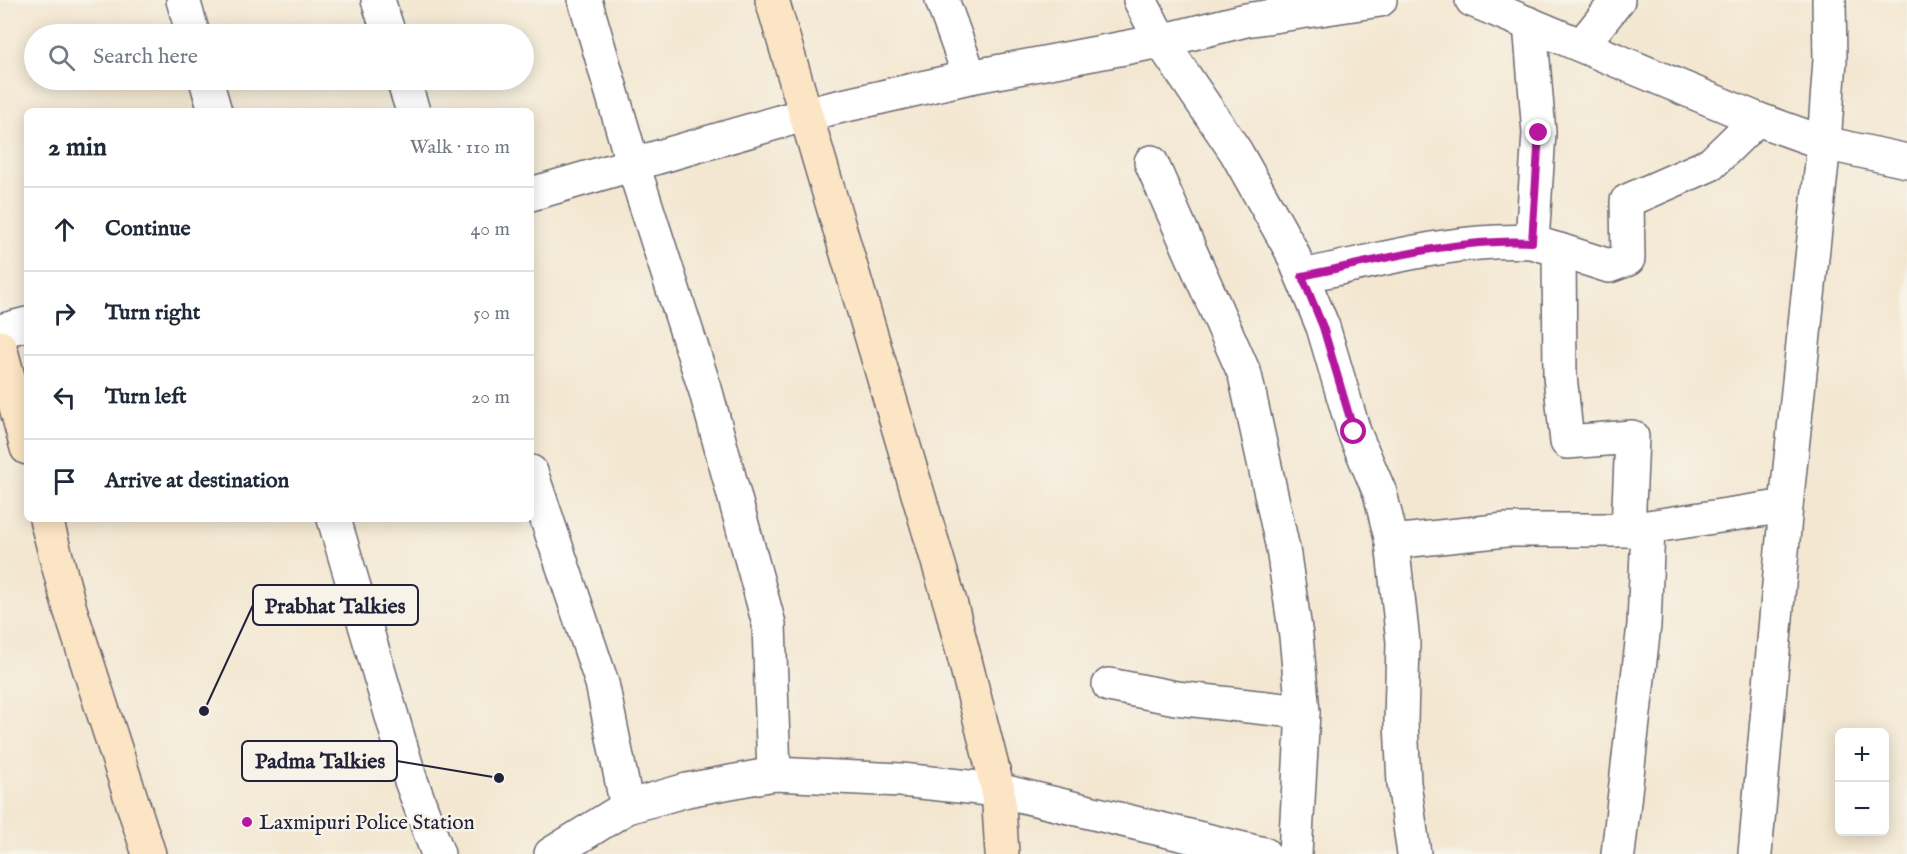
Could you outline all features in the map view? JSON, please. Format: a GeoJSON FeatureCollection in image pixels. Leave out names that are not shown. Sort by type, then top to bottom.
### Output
{"type":"FeatureCollection","features":[{"type":"Feature","properties":{"kind":"street"},"geometry":{"type":"LineString","coordinates":[[183,0],[190,24]]}},
{"type":"Feature","properties":{"kind":"street"},"geometry":{"type":"LineString","coordinates":[[378,0],[386,24]]}},
{"type":"Feature","properties":{"kind":"street"},"geometry":{"type":"LineString","coordinates":[[585,0],[633,165],[706,392],[768,624],[774,774]]}},
{"type":"Feature","properties":{"kind":"street"},"geometry":{"type":"LineString","coordinates":[[772,0],[952,609],[998,789],[1002,854]]}},
{"type":"Feature","properties":{"kind":"street"},"geometry":{"type":"LineString","coordinates":[[942,0],[970,77]]}},
{"type":"Feature","properties":{"kind":"street"},"geometry":{"type":"LineString","coordinates":[[1140,0],[1161,41],[1236,152],[1291,250],[1323,327],[1354,432],[1380,493],[1392,542],[1403,642],[1401,722],[1404,783],[1414,854]]}},
{"type":"Feature","properties":{"kind":"street"},"geometry":{"type":"LineString","coordinates":[[534,193],[807,114],[970,77],[1161,41],[1244,10],[1380,0]]}},
{"type":"Feature","properties":{"kind":"street"},"geometry":{"type":"LineString","coordinates":[[1472,0],[1757,119],[1824,143],[1907,161]]}},
{"type":"Feature","properties":{"kind":"street"},"geometry":{"type":"LineString","coordinates":[[1582,45],[1618,0]]}},
{"type":"Feature","properties":{"kind":"street"},"geometry":{"type":"LineString","coordinates":[[1755,854],[1786,506],[1824,143],[1830,60],[1829,0]]}},
{"type":"Feature","properties":{"kind":"street"},"geometry":{"type":"LineString","coordinates":[[1530,24],[1545,246],[1567,442],[1632,437],[1644,625],[1618,854]]}},
{"type":"Feature","properties":{"kind":"street"},"geometry":{"type":"LineString","coordinates":[[209,90],[213,108]]}},
{"type":"Feature","properties":{"kind":"street"},"geometry":{"type":"LineString","coordinates":[[406,90],[412,108]]}},
{"type":"Feature","properties":{"kind":"street"},"geometry":{"type":"LineString","coordinates":[[1302,276],[1453,245],[1499,240],[1545,246],[1609,266],[1628,259],[1627,201],[1711,164],[1757,119]]}},
{"type":"Feature","properties":{"kind":"street"},"geometry":{"type":"LineString","coordinates":[[1151,162],[1245,375],[1283,549],[1296,636],[1303,712],[1295,854]]}},
{"type":"Feature","properties":{"kind":"street"},"geometry":{"type":"LineString","coordinates":[[0,331],[24,325]]}},
{"type":"Feature","properties":{"kind":"street"},"geometry":{"type":"LineString","coordinates":[[0,347],[24,437]]}},
{"type":"Feature","properties":{"kind":"street"},"geometry":{"type":"LineString","coordinates":[[534,481],[602,683],[627,807]]}},
{"type":"Feature","properties":{"kind":"street"},"geometry":{"type":"LineString","coordinates":[[1392,542],[1506,530],[1638,529],[1786,506]]}},
{"type":"Feature","properties":{"kind":"street"},"geometry":{"type":"LineString","coordinates":[[47,522],[70,609],[148,854]]}},
{"type":"Feature","properties":{"kind":"street"},"geometry":{"type":"LineString","coordinates":[[334,522],[410,778],[438,854]]}},
{"type":"Feature","properties":{"kind":"street"},"geometry":{"type":"LineString","coordinates":[[1109,685],[1176,698],[1303,712]]}},
{"type":"Feature","properties":{"kind":"street"},"geometry":{"type":"LineString","coordinates":[[551,854],[627,807],[687,790],[774,774],[901,780],[998,789],[1264,854]]}},
{"type":"Feature","properties":{"kind":"place","name":"Prabhat Talkies"},"geometry":{"type":"Point","coordinates":[204,711]}},
{"type":"Feature","properties":{"kind":"place","name":"Padma Talkies"},"geometry":{"type":"Point","coordinates":[499,778]}},
{"type":"Feature","properties":{"kind":"place","name":"Laxmipuri Police Station"},"geometry":{"type":"Point","coordinates":[247,822]}},
{"type":"Feature","properties":{"kind":"route"},"geometry":{"type":"LineString","coordinates":[[1354,432],[1323,327],[1302,276],[1453,245],[1499,240],[1532,242],[1539,133]]}}]}
